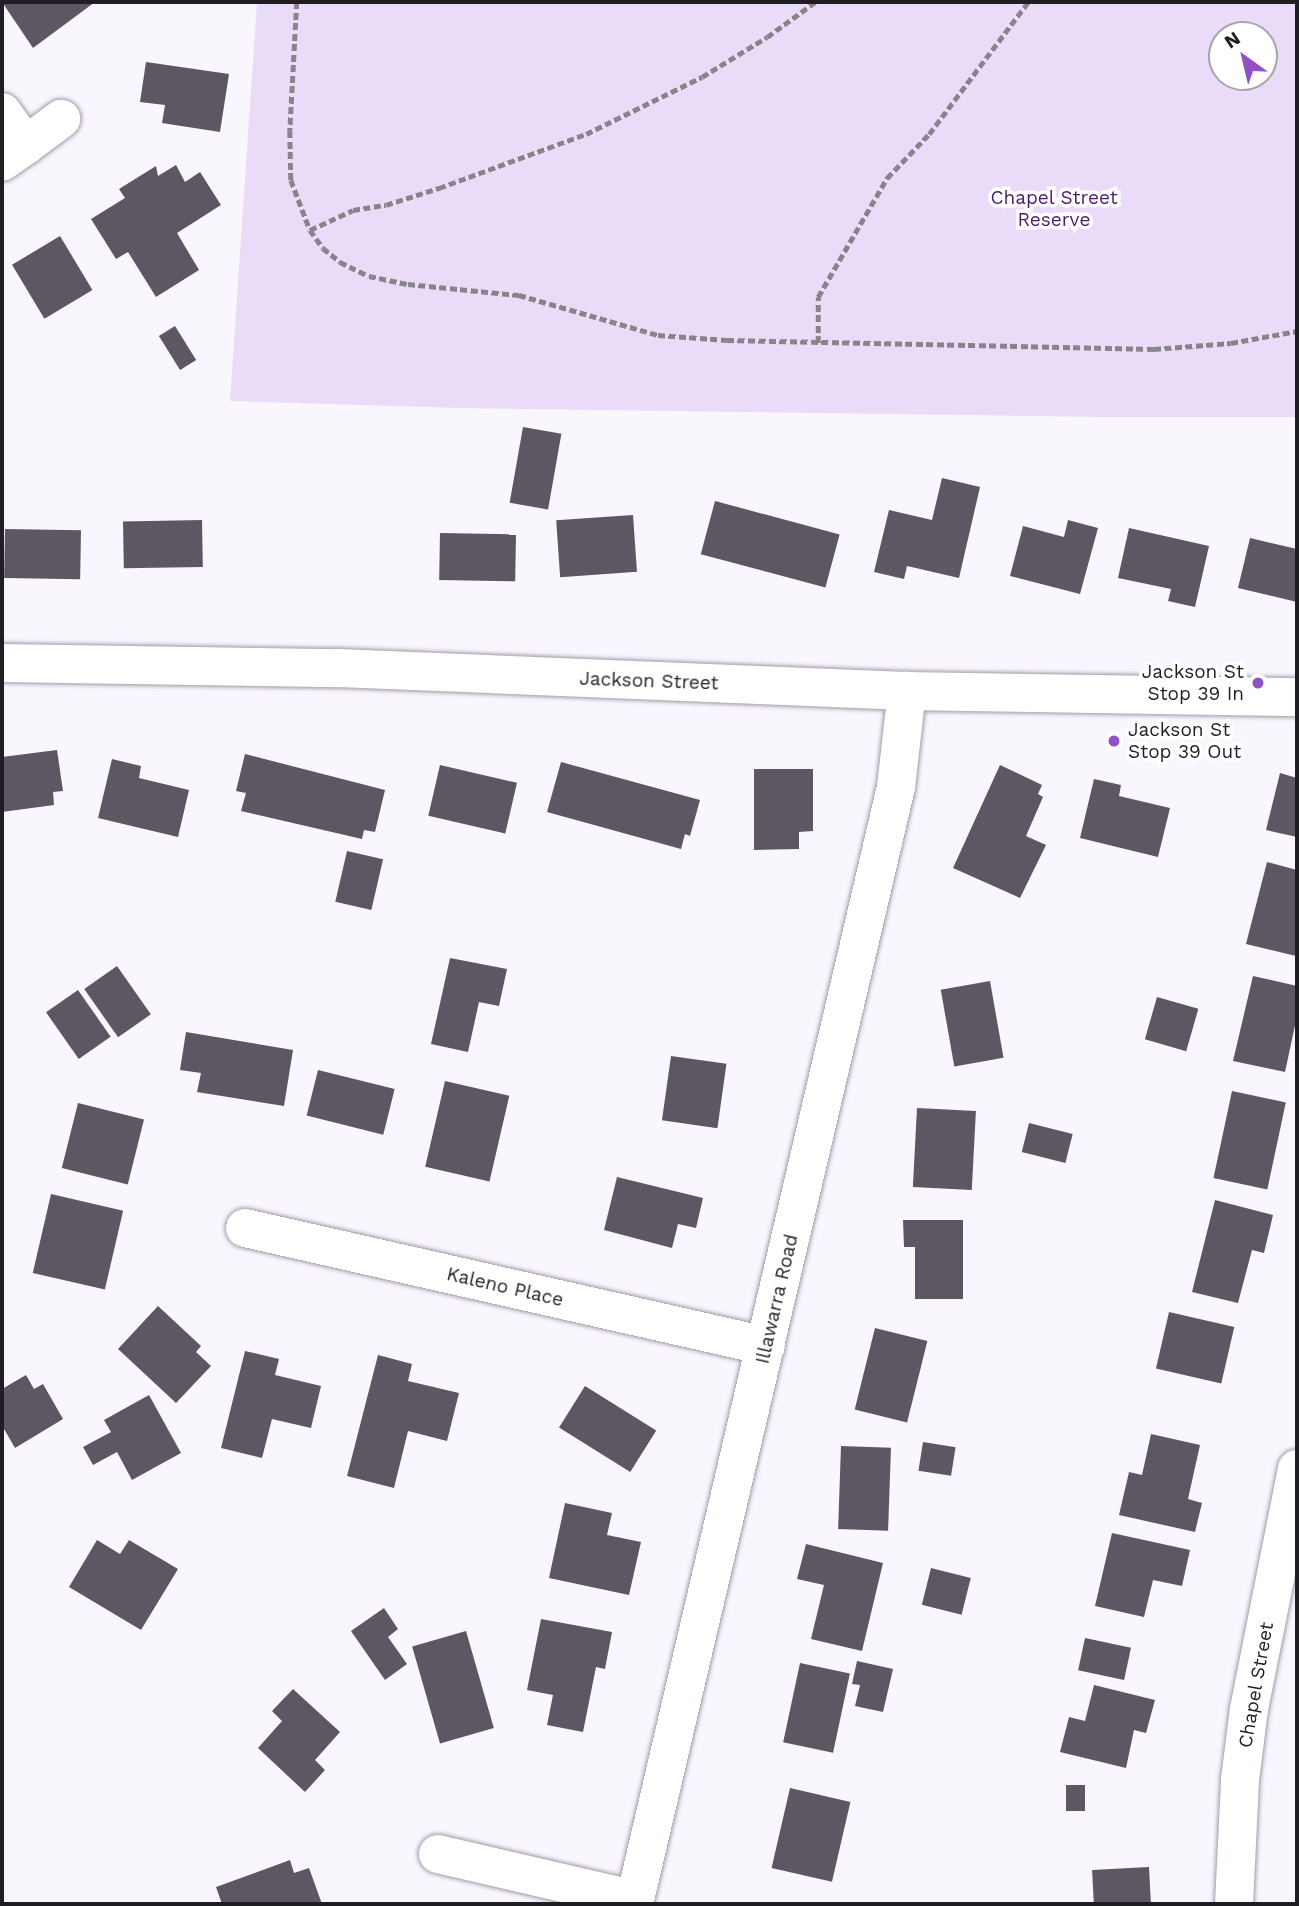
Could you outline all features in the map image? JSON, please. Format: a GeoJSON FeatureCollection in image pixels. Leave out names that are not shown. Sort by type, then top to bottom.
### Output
{"type":"FeatureCollection","features":[{"type":"Feature","properties":{"kind":"street"},"geometry":{"type":"LineString","coordinates":[[2,112],[14,154],[61,119]]}},
{"type":"Feature","properties":{"kind":"street","name":"Jackson Street"},"geometry":{"type":"LineString","coordinates":[[2,663],[338,668],[907,691],[1297,697]]}},
{"type":"Feature","properties":{"kind":"street","name":"Illawarra Road"},"geometry":{"type":"LineString","coordinates":[[634,1902],[897,787],[907,691]]}},
{"type":"Feature","properties":{"kind":"street","name":"Kaleno Place"},"geometry":{"type":"LineString","coordinates":[[245,1228],[766,1346]]}},
{"type":"Feature","properties":{"kind":"street","name":"Chapel Street"},"geometry":{"type":"LineString","coordinates":[[1234,1904],[1240,1780],[1249,1709],[1297,1469]]}},
{"type":"Feature","properties":{"kind":"street"},"geometry":{"type":"LineString","coordinates":[[438,1854],[634,1902]]}},
{"type":"Feature","properties":{"kind":"path"},"geometry":{"type":"LineString","coordinates":[[297,2],[290,131],[291,180],[310,230],[323,248],[340,262],[382,279],[519,295],[658,335],[818,343],[1154,349],[1231,342],[1297,331]]}},
{"type":"Feature","properties":{"kind":"path"},"geometry":{"type":"LineString","coordinates":[[310,230],[354,210],[413,197],[586,134],[702,77],[767,37],[815,2]]}},
{"type":"Feature","properties":{"kind":"path"},"geometry":{"type":"LineString","coordinates":[[818,343],[818,297],[887,178],[929,134],[1028,2]]}},
{"type":"Feature","properties":{"kind":"green space","name":"Chapel Street Reserve"},"geometry":{"type":"Polygon","coordinates":[[[257,2],[1297,2],[1297,417],[460,408],[230,401],[257,2]]]}},
{"type":"Feature","properties":{"kind":"building"},"geometry":{"type":"Polygon","coordinates":[[[2,2],[95,2],[33,48],[2,2]]]}},
{"type":"Feature","properties":{"kind":"building"},"geometry":{"type":"Polygon","coordinates":[[[146,62],[229,74],[220,132],[162,123],[165,105],[140,102],[146,62]]]}},
{"type":"Feature","properties":{"kind":"building"},"geometry":{"type":"Polygon","coordinates":[[[176,165],[185,182],[200,172],[221,205],[177,233],[199,270],[156,297],[128,252],[116,259],[91,219],[125,198],[119,189],[156,166],[158,176],[176,165]]]}},
{"type":"Feature","properties":{"kind":"building"},"geometry":{"type":"Polygon","coordinates":[[[60,236],[92,290],[44,319],[12,265],[60,236]]]}},
{"type":"Feature","properties":{"kind":"building"},"geometry":{"type":"Polygon","coordinates":[[[175,326],[196,360],[180,370],[159,336],[175,326]]]}},
{"type":"Feature","properties":{"kind":"building"},"geometry":{"type":"Polygon","coordinates":[[[523,427],[561,434],[548,510],[510,503],[523,427]]]}},
{"type":"Feature","properties":{"kind":"building"},"geometry":{"type":"Polygon","coordinates":[[[942,478],[980,487],[959,578],[907,566],[904,579],[874,572],[889,510],[932,520],[942,478]]]}},
{"type":"Feature","properties":{"kind":"building"},"geometry":{"type":"Polygon","coordinates":[[[715,501],[840,534],[825,588],[701,554],[715,501]]]}},
{"type":"Feature","properties":{"kind":"building"},"geometry":{"type":"Polygon","coordinates":[[[633,515],[637,572],[560,577],[556,520],[633,515]]]}},
{"type":"Feature","properties":{"kind":"building"},"geometry":{"type":"Polygon","coordinates":[[[202,520],[203,567],[124,568],[123,521],[202,520]]]}},
{"type":"Feature","properties":{"kind":"building"},"geometry":{"type":"Polygon","coordinates":[[[1068,520],[1098,528],[1080,594],[1010,576],[1023,526],[1064,537],[1068,520]]]}},
{"type":"Feature","properties":{"kind":"building"},"geometry":{"type":"Polygon","coordinates":[[[1129,528],[1209,546],[1195,607],[1168,601],[1171,589],[1118,578],[1129,528]]]}},
{"type":"Feature","properties":{"kind":"building"},"geometry":{"type":"Polygon","coordinates":[[[5,529],[81,530],[80,579],[4,578],[5,529]]]}},
{"type":"Feature","properties":{"kind":"building"},"geometry":{"type":"Polygon","coordinates":[[[440,533],[516,534],[515,581],[439,580],[440,533]]]}},
{"type":"Feature","properties":{"kind":"building"},"geometry":{"type":"Polygon","coordinates":[[[1250,538],[1297,549],[1297,602],[1238,588],[1250,538]]]}},
{"type":"Feature","properties":{"kind":"building"},"geometry":{"type":"Polygon","coordinates":[[[57,750],[63,791],[53,792],[54,805],[2,812],[2,757],[57,750]]]}},
{"type":"Feature","properties":{"kind":"building"},"geometry":{"type":"Polygon","coordinates":[[[245,754],[385,790],[375,832],[364,830],[362,839],[241,811],[246,793],[236,791],[245,754]]]}},
{"type":"Feature","properties":{"kind":"building"},"geometry":{"type":"Polygon","coordinates":[[[112,759],[141,766],[139,778],[189,790],[178,837],[98,818],[112,759]]]}},
{"type":"Feature","properties":{"kind":"building"},"geometry":{"type":"Polygon","coordinates":[[[561,762],[700,800],[690,836],[685,834],[681,849],[547,812],[561,762]]]}},
{"type":"Feature","properties":{"kind":"building"},"geometry":{"type":"Polygon","coordinates":[[[440,765],[517,783],[505,833],[428,816],[440,765]]]}},
{"type":"Feature","properties":{"kind":"building"},"geometry":{"type":"Polygon","coordinates":[[[1000,765],[1042,785],[1038,794],[1043,797],[1026,836],[1046,845],[1020,898],[953,868],[1000,765]]]}},
{"type":"Feature","properties":{"kind":"building"},"geometry":{"type":"Polygon","coordinates":[[[754,769],[813,769],[813,831],[799,832],[799,849],[754,850],[754,769]]]}},
{"type":"Feature","properties":{"kind":"building"},"geometry":{"type":"Polygon","coordinates":[[[1280,773],[1297,778],[1297,837],[1266,830],[1280,773]]]}},
{"type":"Feature","properties":{"kind":"building"},"geometry":{"type":"Polygon","coordinates":[[[1094,779],[1121,785],[1119,796],[1170,808],[1158,857],[1080,838],[1094,779]]]}},
{"type":"Feature","properties":{"kind":"building"},"geometry":{"type":"Polygon","coordinates":[[[347,851],[383,859],[371,910],[335,902],[347,851]]]}},
{"type":"Feature","properties":{"kind":"building"},"geometry":{"type":"Polygon","coordinates":[[[1267,862],[1297,870],[1296,956],[1246,944],[1267,862]]]}},
{"type":"Feature","properties":{"kind":"building"},"geometry":{"type":"Polygon","coordinates":[[[450,958],[507,969],[499,1006],[479,1002],[468,1052],[431,1044],[450,958]]]}},
{"type":"Feature","properties":{"kind":"building"},"geometry":{"type":"Polygon","coordinates":[[[117,966],[151,1014],[118,1037],[84,989],[117,966]]]}},
{"type":"Feature","properties":{"kind":"building"},"geometry":{"type":"Polygon","coordinates":[[[1253,976],[1297,986],[1297,1016],[1285,1072],[1233,1061],[1253,976]]]}},
{"type":"Feature","properties":{"kind":"building"},"geometry":{"type":"Polygon","coordinates":[[[990,981],[1004,1058],[954,1066],[941,990],[990,981]]]}},
{"type":"Feature","properties":{"kind":"building"},"geometry":{"type":"Polygon","coordinates":[[[78,990],[111,1037],[79,1059],[46,1012],[78,990]]]}},
{"type":"Feature","properties":{"kind":"building"},"geometry":{"type":"Polygon","coordinates":[[[1157,997],[1198,1009],[1186,1051],[1145,1039],[1157,997]]]}},
{"type":"Feature","properties":{"kind":"building"},"geometry":{"type":"Polygon","coordinates":[[[186,1032],[293,1050],[284,1106],[197,1092],[201,1073],[180,1070],[186,1032]]]}},
{"type":"Feature","properties":{"kind":"building"},"geometry":{"type":"Polygon","coordinates":[[[671,1056],[726,1064],[717,1128],[662,1120],[671,1056]]]}},
{"type":"Feature","properties":{"kind":"building"},"geometry":{"type":"Polygon","coordinates":[[[318,1070],[395,1089],[383,1135],[307,1116],[318,1070]]]}},
{"type":"Feature","properties":{"kind":"building"},"geometry":{"type":"Polygon","coordinates":[[[445,1081],[509,1096],[490,1182],[425,1167],[445,1081]]]}},
{"type":"Feature","properties":{"kind":"building"},"geometry":{"type":"Polygon","coordinates":[[[1232,1091],[1286,1102],[1267,1189],[1213,1178],[1232,1091]]]}},
{"type":"Feature","properties":{"kind":"building"},"geometry":{"type":"Polygon","coordinates":[[[78,1103],[144,1119],[128,1184],[62,1168],[78,1103]]]}},
{"type":"Feature","properties":{"kind":"building"},"geometry":{"type":"Polygon","coordinates":[[[917,1108],[976,1111],[972,1190],[913,1187],[917,1108]]]}},
{"type":"Feature","properties":{"kind":"building"},"geometry":{"type":"Polygon","coordinates":[[[1029,1123],[1073,1134],[1065,1163],[1022,1152],[1029,1123]]]}},
{"type":"Feature","properties":{"kind":"building"},"geometry":{"type":"Polygon","coordinates":[[[617,1177],[703,1198],[696,1228],[678,1224],[672,1248],[604,1230],[617,1177]]]}},
{"type":"Feature","properties":{"kind":"building"},"geometry":{"type":"Polygon","coordinates":[[[51,1194],[123,1211],[105,1290],[33,1273],[51,1194]]]}},
{"type":"Feature","properties":{"kind":"building"},"geometry":{"type":"Polygon","coordinates":[[[1215,1200],[1273,1215],[1264,1253],[1252,1250],[1238,1303],[1192,1292],[1215,1200]]]}},
{"type":"Feature","properties":{"kind":"building"},"geometry":{"type":"Polygon","coordinates":[[[903,1220],[963,1220],[963,1299],[915,1299],[915,1247],[904,1247],[903,1220]]]}},
{"type":"Feature","properties":{"kind":"building"},"geometry":{"type":"Polygon","coordinates":[[[158,1306],[201,1346],[196,1352],[211,1366],[176,1403],[118,1349],[158,1306]]]}},
{"type":"Feature","properties":{"kind":"building"},"geometry":{"type":"Polygon","coordinates":[[[1169,1312],[1234,1327],[1221,1384],[1156,1369],[1169,1312]]]}},
{"type":"Feature","properties":{"kind":"building"},"geometry":{"type":"Polygon","coordinates":[[[875,1328],[927,1341],[907,1423],[855,1410],[875,1328]]]}},
{"type":"Feature","properties":{"kind":"building"},"geometry":{"type":"Polygon","coordinates":[[[245,1351],[279,1359],[275,1375],[321,1386],[311,1428],[272,1419],[262,1458],[221,1448],[245,1351]]]}},
{"type":"Feature","properties":{"kind":"building"},"geometry":{"type":"Polygon","coordinates":[[[378,1355],[412,1364],[408,1381],[459,1393],[447,1441],[408,1431],[394,1488],[347,1476],[378,1355]]]}},
{"type":"Feature","properties":{"kind":"building"},"geometry":{"type":"Polygon","coordinates":[[[26,1375],[34,1389],[43,1384],[63,1419],[15,1448],[4,1429],[2,1430],[2,1389],[26,1375]]]}},
{"type":"Feature","properties":{"kind":"building"},"geometry":{"type":"Polygon","coordinates":[[[585,1386],[656,1431],[630,1472],[559,1428],[585,1386]]]}},
{"type":"Feature","properties":{"kind":"building"},"geometry":{"type":"Polygon","coordinates":[[[149,1395],[181,1453],[132,1480],[117,1452],[93,1465],[83,1447],[111,1432],[104,1420],[149,1395]]]}},
{"type":"Feature","properties":{"kind":"building"},"geometry":{"type":"Polygon","coordinates":[[[1151,1434],[1200,1445],[1188,1499],[1202,1503],[1195,1532],[1119,1515],[1129,1472],[1142,1475],[1151,1434]]]}},
{"type":"Feature","properties":{"kind":"building"},"geometry":{"type":"Polygon","coordinates":[[[923,1442],[956,1447],[951,1476],[918,1471],[923,1442]]]}},
{"type":"Feature","properties":{"kind":"building"},"geometry":{"type":"Polygon","coordinates":[[[841,1446],[891,1448],[888,1531],[838,1529],[841,1446]]]}},
{"type":"Feature","properties":{"kind":"building"},"geometry":{"type":"Polygon","coordinates":[[[565,1503],[612,1513],[607,1535],[641,1542],[629,1595],[549,1578],[565,1503]]]}},
{"type":"Feature","properties":{"kind":"building"},"geometry":{"type":"Polygon","coordinates":[[[1112,1533],[1190,1550],[1182,1586],[1153,1580],[1144,1617],[1095,1606],[1112,1533]]]}},
{"type":"Feature","properties":{"kind":"building"},"geometry":{"type":"Polygon","coordinates":[[[97,1540],[120,1554],[129,1540],[178,1569],[141,1630],[69,1587],[97,1540]]]}},
{"type":"Feature","properties":{"kind":"building"},"geometry":{"type":"Polygon","coordinates":[[[806,1544],[883,1563],[862,1651],[811,1639],[824,1585],[797,1579],[806,1544]]]}},
{"type":"Feature","properties":{"kind":"building"},"geometry":{"type":"Polygon","coordinates":[[[931,1568],[971,1578],[962,1615],[922,1605],[931,1568]]]}},
{"type":"Feature","properties":{"kind":"building"},"geometry":{"type":"Polygon","coordinates":[[[384,1608],[398,1629],[388,1637],[407,1664],[385,1680],[351,1631],[384,1608]]]}},
{"type":"Feature","properties":{"kind":"building"},"geometry":{"type":"Polygon","coordinates":[[[541,1619],[612,1632],[605,1669],[596,1667],[583,1732],[547,1725],[553,1695],[527,1690],[541,1619]]]}},
{"type":"Feature","properties":{"kind":"building"},"geometry":{"type":"Polygon","coordinates":[[[466,1631],[494,1728],[440,1744],[412,1646],[466,1631]]]}},
{"type":"Feature","properties":{"kind":"building"},"geometry":{"type":"Polygon","coordinates":[[[1085,1638],[1131,1648],[1124,1680],[1078,1670],[1085,1638]]]}},
{"type":"Feature","properties":{"kind":"building"},"geometry":{"type":"Polygon","coordinates":[[[857,1661],[893,1669],[883,1712],[855,1706],[860,1685],[852,1684],[857,1661]]]}},
{"type":"Feature","properties":{"kind":"building"},"geometry":{"type":"Polygon","coordinates":[[[800,1663],[850,1674],[833,1753],[783,1742],[800,1663]]]}},
{"type":"Feature","properties":{"kind":"building"},"geometry":{"type":"Polygon","coordinates":[[[1094,1685],[1155,1700],[1146,1733],[1134,1730],[1126,1768],[1060,1752],[1069,1717],[1085,1721],[1094,1685]]]}},
{"type":"Feature","properties":{"kind":"building"},"geometry":{"type":"Polygon","coordinates":[[[293,1689],[340,1732],[315,1760],[325,1770],[305,1792],[258,1748],[282,1721],[272,1711],[293,1689]]]}},
{"type":"Feature","properties":{"kind":"building"},"geometry":{"type":"Polygon","coordinates":[[[1066,1785],[1085,1785],[1085,1811],[1066,1811],[1066,1785]]]}},
{"type":"Feature","properties":{"kind":"building"},"geometry":{"type":"Polygon","coordinates":[[[790,1788],[850,1802],[832,1882],[772,1868],[790,1788]]]}},
{"type":"Feature","properties":{"kind":"building"},"geometry":{"type":"Polygon","coordinates":[[[290,1860],[294,1873],[309,1868],[322,1904],[222,1904],[216,1887],[290,1860]]]}},
{"type":"Feature","properties":{"kind":"building"},"geometry":{"type":"Polygon","coordinates":[[[1149,1867],[1151,1904],[1094,1904],[1092,1870],[1149,1867]]]}},
{"type":"Feature","properties":{"kind":"place","name":"Jackson St Stop 39 In"},"geometry":{"type":"Point","coordinates":[1258,683]}},
{"type":"Feature","properties":{"kind":"place","name":"Jackson St Stop 39 Out"},"geometry":{"type":"Point","coordinates":[1114,741]}}]}
